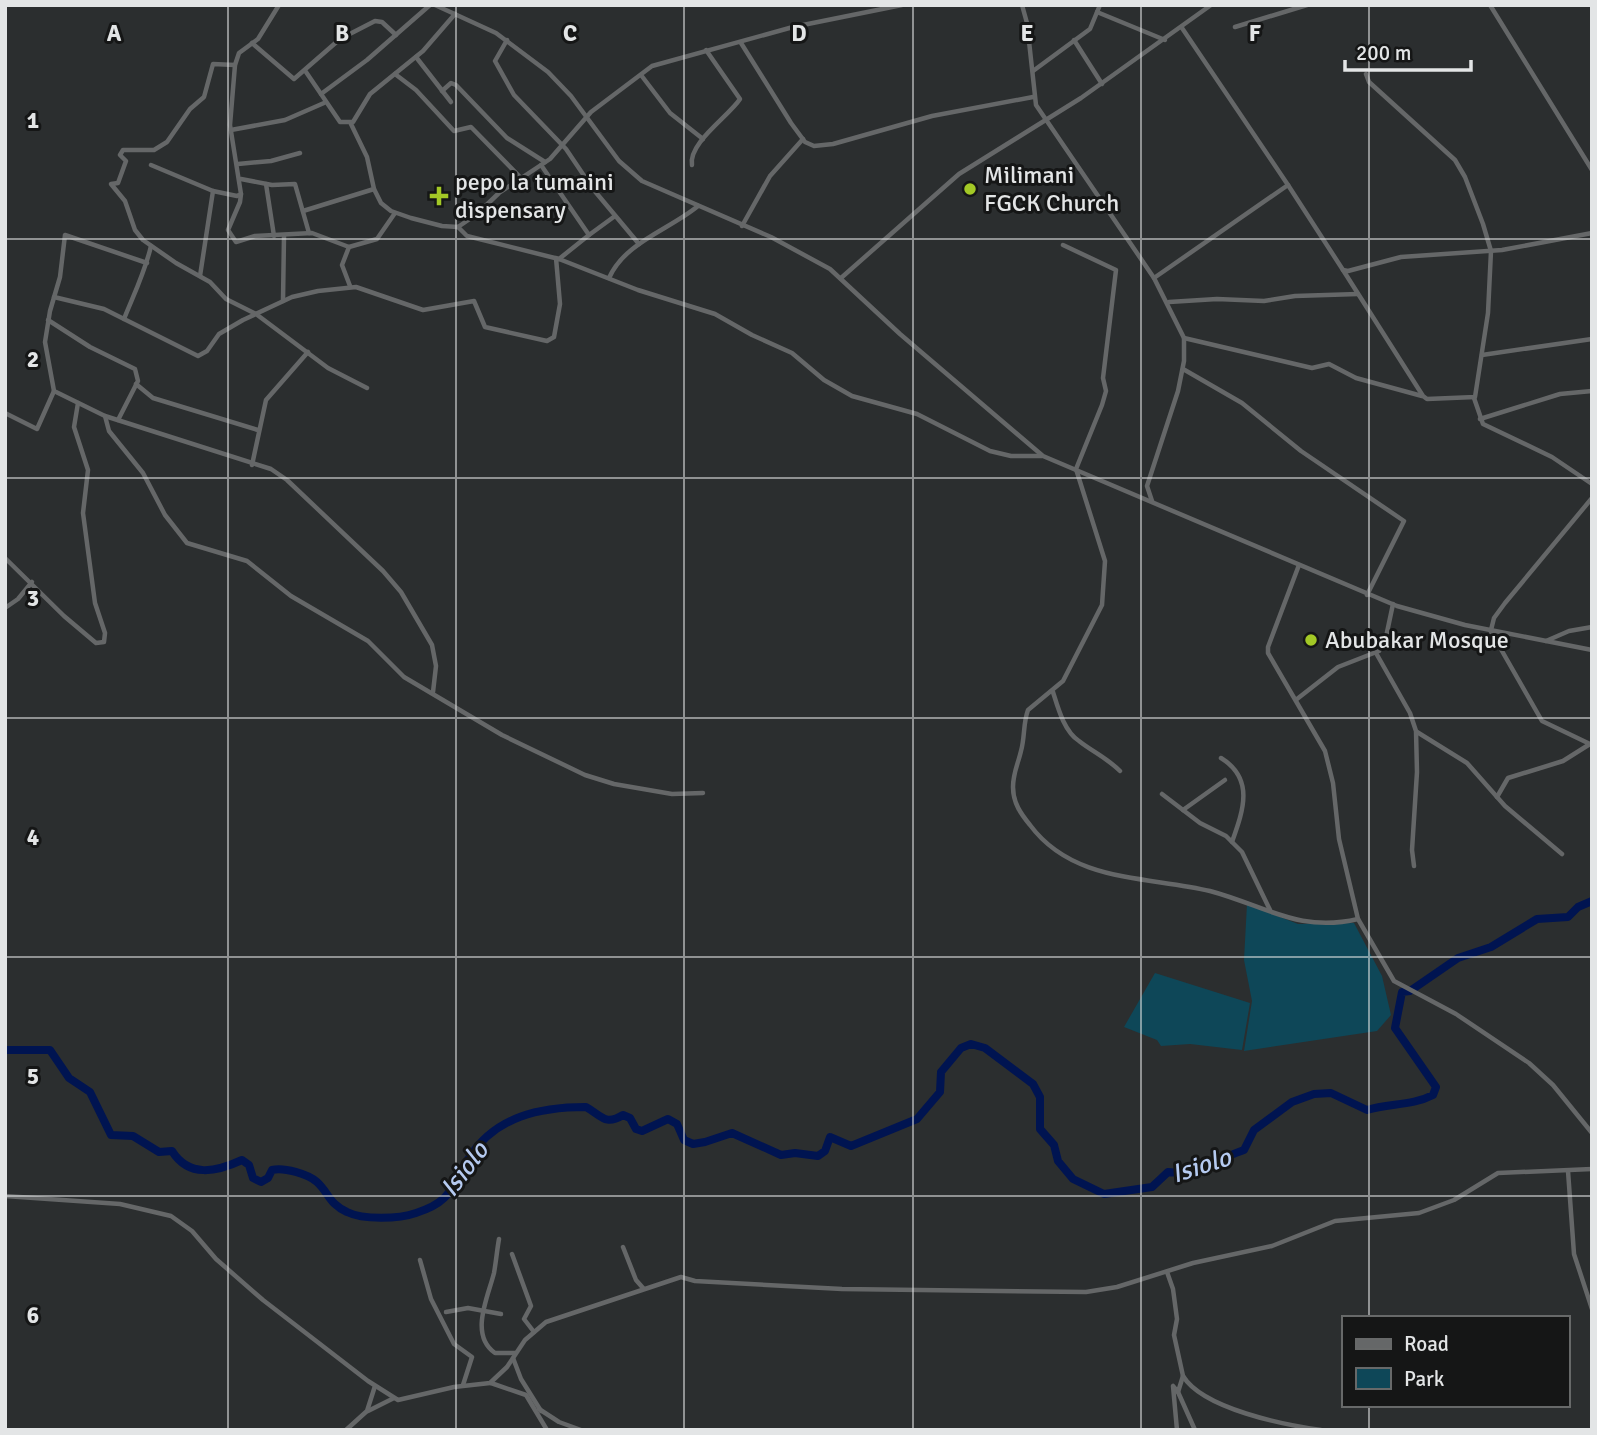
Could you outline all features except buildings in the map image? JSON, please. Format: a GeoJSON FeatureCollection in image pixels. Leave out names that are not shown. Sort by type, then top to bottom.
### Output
{"type":"FeatureCollection","features":[{"type":"Feature","properties":{"kind":"street"},"geometry":{"type":"LineString","coordinates":[[279,5],[252,43],[239,53],[235,65],[231,130],[241,179],[241,194],[228,228],[231,237],[240,243],[252,237],[309,233],[349,247],[374,240],[395,212]]}},
{"type":"Feature","properties":{"kind":"street"},"geometry":{"type":"LineString","coordinates":[[321,94],[433,5],[455,14],[507,40],[556,80],[629,172],[650,186],[802,253],[841,278],[900,334],[1043,456],[1367,595],[1490,629],[1592,650]]}},
{"type":"Feature","properties":{"kind":"street"},"geometry":{"type":"LineString","coordinates":[[458,227],[543,164],[586,117],[641,75],[666,60],[843,15],[902,5]]}},
{"type":"Feature","properties":{"kind":"street"},"geometry":{"type":"LineString","coordinates":[[1022,5],[1027,23],[1033,97],[1154,278],[1169,302],[1184,338],[1183,369],[1171,419],[1147,486],[1153,502]]}},
{"type":"Feature","properties":{"kind":"street"},"geometry":{"type":"LineString","coordinates":[[1032,72],[1090,29],[1100,5]]}},
{"type":"Feature","properties":{"kind":"street"},"geometry":{"type":"LineString","coordinates":[[841,278],[958,174],[1022,132],[1047,120],[1165,40],[1211,5]]}},
{"type":"Feature","properties":{"kind":"street"},"geometry":{"type":"LineString","coordinates":[[1235,27],[1307,5]]}},
{"type":"Feature","properties":{"kind":"street"},"geometry":{"type":"LineString","coordinates":[[1490,5],[1592,170]]}},
{"type":"Feature","properties":{"kind":"street"},"geometry":{"type":"LineString","coordinates":[[1097,12],[1165,40]]}},
{"type":"Feature","properties":{"kind":"street"},"geometry":{"type":"LineString","coordinates":[[351,124],[367,97],[416,57],[455,14]]}},
{"type":"Feature","properties":{"kind":"street"},"geometry":{"type":"LineString","coordinates":[[252,43],[292,78],[306,71],[335,43],[375,21],[382,22],[396,35]]}},
{"type":"Feature","properties":{"kind":"street"},"geometry":{"type":"LineString","coordinates":[[1182,28],[1288,185],[1298,195],[1423,396]]}},
{"type":"Feature","properties":{"kind":"street"},"geometry":{"type":"LineString","coordinates":[[507,40],[495,60],[499,72],[516,98],[562,145],[639,244]]}},
{"type":"Feature","properties":{"kind":"street"},"geometry":{"type":"LineString","coordinates":[[1074,40],[1102,83]]}},
{"type":"Feature","properties":{"kind":"street"},"geometry":{"type":"LineString","coordinates":[[741,43],[803,139],[814,146],[827,145],[932,116],[1033,97]]}},
{"type":"Feature","properties":{"kind":"street"},"geometry":{"type":"LineString","coordinates":[[692,165],[691,157],[703,139],[740,97],[720,74],[706,50]]}},
{"type":"Feature","properties":{"kind":"street"},"geometry":{"type":"LineString","coordinates":[[416,57],[451,102]]}},
{"type":"Feature","properties":{"kind":"street"},"geometry":{"type":"LineString","coordinates":[[235,65],[214,64],[203,98],[190,109],[167,142],[154,150],[122,151],[120,155],[126,161],[125,170],[118,183],[111,184],[127,204],[135,230],[151,246],[213,284],[226,299],[256,314],[328,368],[367,388]]}},
{"type":"Feature","properties":{"kind":"street"},"geometry":{"type":"LineString","coordinates":[[306,71],[324,103],[340,122],[351,124]]}},
{"type":"Feature","properties":{"kind":"street"},"geometry":{"type":"LineString","coordinates":[[395,74],[416,90],[454,131],[471,127],[521,178]]}},
{"type":"Feature","properties":{"kind":"street"},"geometry":{"type":"LineString","coordinates":[[1366,74],[1369,82],[1460,166],[1492,251],[1482,355],[1474,398],[1483,425],[1552,457],[1592,484]]}},
{"type":"Feature","properties":{"kind":"street"},"geometry":{"type":"LineString","coordinates":[[641,75],[670,113],[703,139]]}},
{"type":"Feature","properties":{"kind":"street"},"geometry":{"type":"LineString","coordinates":[[442,91],[451,83],[456,85],[507,138],[543,164],[589,235]]}},
{"type":"Feature","properties":{"kind":"street"},"geometry":{"type":"LineString","coordinates":[[231,130],[285,120],[324,103]]}},
{"type":"Feature","properties":{"kind":"street"},"geometry":{"type":"LineString","coordinates":[[351,124],[367,157],[380,202],[395,212],[442,226],[458,227],[467,236],[557,259],[722,317],[748,334],[792,353],[824,380],[852,396],[917,414],[990,451],[1011,456],[1043,456]]}},
{"type":"Feature","properties":{"kind":"street"},"geometry":{"type":"LineString","coordinates":[[742,226],[772,172],[803,139]]}},
{"type":"Feature","properties":{"kind":"street"},"geometry":{"type":"LineString","coordinates":[[238,164],[271,161],[300,153]]}},
{"type":"Feature","properties":{"kind":"street"},"geometry":{"type":"LineString","coordinates":[[151,165],[213,191],[234,196],[241,194]]}},
{"type":"Feature","properties":{"kind":"street"},"geometry":{"type":"LineString","coordinates":[[241,179],[266,184],[295,184],[309,233]]}},
{"type":"Feature","properties":{"kind":"street"},"geometry":{"type":"LineString","coordinates":[[266,184],[274,236]]}},
{"type":"Feature","properties":{"kind":"street"},"geometry":{"type":"LineString","coordinates":[[1154,278],[1288,185]]}},
{"type":"Feature","properties":{"kind":"street"},"geometry":{"type":"LineString","coordinates":[[303,211],[374,188]]}},
{"type":"Feature","properties":{"kind":"street"},"geometry":{"type":"LineString","coordinates":[[200,276],[213,191]]}},
{"type":"Feature","properties":{"kind":"street"},"geometry":{"type":"LineString","coordinates":[[609,278],[614,268],[639,244],[698,206]]}},
{"type":"Feature","properties":{"kind":"street"},"geometry":{"type":"LineString","coordinates":[[557,259],[615,216]]}},
{"type":"Feature","properties":{"kind":"street"},"geometry":{"type":"LineString","coordinates":[[1343,270],[1353,271],[1401,257],[1492,251],[1592,233]]}},
{"type":"Feature","properties":{"kind":"street"},"geometry":{"type":"LineString","coordinates":[[5,413],[37,429],[54,391],[45,354],[48,319],[60,277],[65,235],[147,263]]}},
{"type":"Feature","properties":{"kind":"street"},"geometry":{"type":"LineString","coordinates":[[284,236],[284,300]]}},
{"type":"Feature","properties":{"kind":"street"},"geometry":{"type":"LineString","coordinates":[[1063,245],[1115,270],[1104,376],[1105,394],[1076,469],[1102,547],[1105,587],[1098,615],[1085,635],[1069,672],[1053,692],[1028,710],[1014,777],[1015,802],[1039,836],[1067,859],[1082,865],[1133,880],[1194,887],[1308,924],[1358,919]]}},
{"type":"Feature","properties":{"kind":"street"},"geometry":{"type":"LineString","coordinates":[[124,319],[147,263],[151,246]]}},
{"type":"Feature","properties":{"kind":"street"},"geometry":{"type":"LineString","coordinates":[[349,247],[342,265],[350,286]]}},
{"type":"Feature","properties":{"kind":"street"},"geometry":{"type":"LineString","coordinates":[[54,297],[98,307],[201,356],[222,332],[284,300],[350,286],[419,309],[474,302],[485,327],[547,341],[554,337],[559,312],[557,259]]}},
{"type":"Feature","properties":{"kind":"street"},"geometry":{"type":"LineString","coordinates":[[1169,302],[1217,299],[1264,301],[1295,296],[1359,295]]}},
{"type":"Feature","properties":{"kind":"street"},"geometry":{"type":"LineString","coordinates":[[48,319],[90,347],[132,367],[138,374],[136,384],[118,420]]}},
{"type":"Feature","properties":{"kind":"street"},"geometry":{"type":"LineString","coordinates":[[1184,338],[1312,368],[1326,364],[1356,378],[1427,399],[1474,398]]}},
{"type":"Feature","properties":{"kind":"street"},"geometry":{"type":"LineString","coordinates":[[1482,355],[1592,339]]}},
{"type":"Feature","properties":{"kind":"street"},"geometry":{"type":"LineString","coordinates":[[252,465],[258,430],[269,396],[308,352]]}},
{"type":"Feature","properties":{"kind":"street"},"geometry":{"type":"LineString","coordinates":[[1183,369],[1242,402],[1301,451],[1404,521],[1367,595]]}},
{"type":"Feature","properties":{"kind":"street"},"geometry":{"type":"LineString","coordinates":[[136,384],[149,396],[258,430]]}},
{"type":"Feature","properties":{"kind":"street"},"geometry":{"type":"LineString","coordinates":[[54,391],[105,416],[194,442],[252,465],[271,469],[287,480],[394,583],[432,645],[436,666],[433,692]]}},
{"type":"Feature","properties":{"kind":"street"},"geometry":{"type":"LineString","coordinates":[[1480,419],[1560,394],[1592,391]]}},
{"type":"Feature","properties":{"kind":"street"},"geometry":{"type":"LineString","coordinates":[[5,558],[96,643],[105,641],[95,603],[83,513],[88,470],[74,427],[78,403]]}},
{"type":"Feature","properties":{"kind":"street"},"geometry":{"type":"LineString","coordinates":[[105,416],[109,431],[143,473],[165,515],[187,543],[247,561],[291,596],[361,636],[404,677],[433,692],[486,727],[585,775],[630,789],[672,794],[703,793]]}},
{"type":"Feature","properties":{"kind":"street"},"geometry":{"type":"LineString","coordinates":[[1497,797],[1508,778],[1563,761],[1590,744],[1542,721],[1490,629],[1504,603],[1592,498]]}},
{"type":"Feature","properties":{"kind":"street"},"geometry":{"type":"LineString","coordinates":[[1299,565],[1268,647],[1270,658],[1297,699],[1330,765],[1339,839],[1358,919],[1394,981],[1456,1014],[1529,1063],[1553,1085],[1592,1133]]}},
{"type":"Feature","properties":{"kind":"street"},"geometry":{"type":"LineString","coordinates":[[5,608],[19,599],[32,582]]}},
{"type":"Feature","properties":{"kind":"street"},"geometry":{"type":"LineString","coordinates":[[1297,699],[1338,667],[1376,653],[1386,637],[1393,604]]}},
{"type":"Feature","properties":{"kind":"street"},"geometry":{"type":"LineString","coordinates":[[1546,642],[1563,633],[1592,627]]}},
{"type":"Feature","properties":{"kind":"street"},"geometry":{"type":"LineString","coordinates":[[1376,653],[1410,713],[1416,731],[1412,850],[1414,866]]}},
{"type":"Feature","properties":{"kind":"street"},"geometry":{"type":"LineString","coordinates":[[1053,692],[1059,713],[1074,737],[1102,754],[1120,771]]}},
{"type":"Feature","properties":{"kind":"street"},"geometry":{"type":"LineString","coordinates":[[1416,731],[1466,763],[1497,797],[1562,854]]}},
{"type":"Feature","properties":{"kind":"street"},"geometry":{"type":"LineString","coordinates":[[1221,758],[1230,764],[1241,778],[1245,794],[1243,812],[1231,842]]}},
{"type":"Feature","properties":{"kind":"street"},"geometry":{"type":"LineString","coordinates":[[1182,810],[1225,780]]}},
{"type":"Feature","properties":{"kind":"street"},"geometry":{"type":"LineString","coordinates":[[1162,794],[1242,852],[1270,910]]}},
{"type":"Feature","properties":{"kind":"street"},"geometry":{"type":"LineString","coordinates":[[490,1383],[534,1332],[554,1318],[681,1277],[695,1281],[842,1289],[1065,1292],[1104,1289],[1209,1259],[1272,1246],[1335,1221],[1403,1216],[1437,1207],[1499,1173],[1592,1169]]}},
{"type":"Feature","properties":{"kind":"street"},"geometry":{"type":"LineString","coordinates":[[1568,1171],[1574,1254],[1592,1309]]}},
{"type":"Feature","properties":{"kind":"street"},"geometry":{"type":"LineString","coordinates":[[5,1196],[120,1204],[171,1216],[182,1222],[216,1259],[263,1300],[394,1398],[408,1399],[463,1386],[490,1383],[520,1392],[541,1411],[559,1422],[581,1430]]}},
{"type":"Feature","properties":{"kind":"street"},"geometry":{"type":"LineString","coordinates":[[499,1239],[483,1311],[483,1332],[487,1346],[495,1353],[515,1356]]}},
{"type":"Feature","properties":{"kind":"street"},"geometry":{"type":"LineString","coordinates":[[623,1247],[636,1279],[643,1288]]}},
{"type":"Feature","properties":{"kind":"street"},"geometry":{"type":"LineString","coordinates":[[512,1254],[531,1306],[524,1319],[534,1332]]}},
{"type":"Feature","properties":{"kind":"street"},"geometry":{"type":"LineString","coordinates":[[420,1261],[431,1299],[454,1344],[472,1357],[463,1386]]}},
{"type":"Feature","properties":{"kind":"street"},"geometry":{"type":"LineString","coordinates":[[1167,1272],[1173,1289],[1177,1319],[1174,1335],[1183,1376],[1178,1392]]}},
{"type":"Feature","properties":{"kind":"street"},"geometry":{"type":"LineString","coordinates":[[446,1312],[468,1308],[501,1314]]}},
{"type":"Feature","properties":{"kind":"street"},"geometry":{"type":"LineString","coordinates":[[515,1356],[521,1379],[541,1411]]}},
{"type":"Feature","properties":{"kind":"street"},"geometry":{"type":"LineString","coordinates":[[1183,1376],[1196,1390],[1255,1418],[1321,1430]]}},
{"type":"Feature","properties":{"kind":"street"},"geometry":{"type":"LineString","coordinates":[[367,1411],[375,1386]]}},
{"type":"Feature","properties":{"kind":"street"},"geometry":{"type":"LineString","coordinates":[[1177,1430],[1173,1386],[1195,1430]]}},
{"type":"Feature","properties":{"kind":"street"},"geometry":{"type":"LineString","coordinates":[[346,1430],[367,1411],[394,1398]]}},
{"type":"Feature","properties":{"kind":"street"},"geometry":{"type":"LineString","coordinates":[[535,1407],[547,1430]]}},
{"type":"Feature","properties":{"kind":"green space"},"geometry":{"type":"Polygon","coordinates":[[[1247,904],[1298,924],[1354,923],[1382,976],[1391,1015],[1377,1031],[1244,1051],[1252,1001],[1244,960],[1247,904]]]}},
{"type":"Feature","properties":{"kind":"green space"},"geometry":{"type":"Polygon","coordinates":[[[1155,973],[1250,1003],[1242,1050],[1190,1044],[1161,1046],[1157,1040],[1124,1027],[1155,973]]]}},
{"type":"Feature","properties":{"kind":"waterway","name":"Isiolo"},"geometry":{"type":"LineString","coordinates":[[5,1050],[50,1050],[69,1078],[90,1092],[111,1135],[133,1136],[159,1152],[172,1151],[179,1160],[195,1169],[213,1170],[242,1160],[249,1165],[253,1178],[261,1182],[268,1178],[272,1170],[296,1172],[317,1182],[341,1209],[354,1215],[381,1218],[409,1215],[438,1203],[450,1191],[469,1158],[492,1132],[520,1117],[552,1109],[586,1107],[608,1120],[623,1115],[630,1118],[636,1129],[642,1131],[668,1119],[677,1124],[684,1140],[693,1144],[732,1133],[781,1155],[795,1153],[818,1156],[825,1151],[830,1137],[851,1146],[917,1119],[940,1092],[941,1072],[961,1048],[971,1044],[985,1048],[1033,1084],[1040,1097],[1040,1129],[1054,1145],[1058,1161],[1073,1179],[1104,1194],[1152,1187],[1168,1172],[1197,1169],[1244,1150],[1254,1130],[1292,1102],[1314,1094],[1331,1093],[1367,1110],[1417,1101],[1433,1095],[1436,1087],[1395,1028],[1402,992],[1410,991],[1458,958],[1491,947],[1537,919],[1568,917],[1578,907],[1592,901]]}},
{"type":"Feature","properties":{"kind":"place","name":"Milimani FGCK Church"},"geometry":{"type":"Point","coordinates":[970,189]}},
{"type":"Feature","properties":{"kind":"place","name":"pepo la tumaini dispensary"},"geometry":{"type":"Point","coordinates":[439,196]}},
{"type":"Feature","properties":{"kind":"place","name":"Abubakar Mosque"},"geometry":{"type":"Point","coordinates":[1311,640]}}]}
